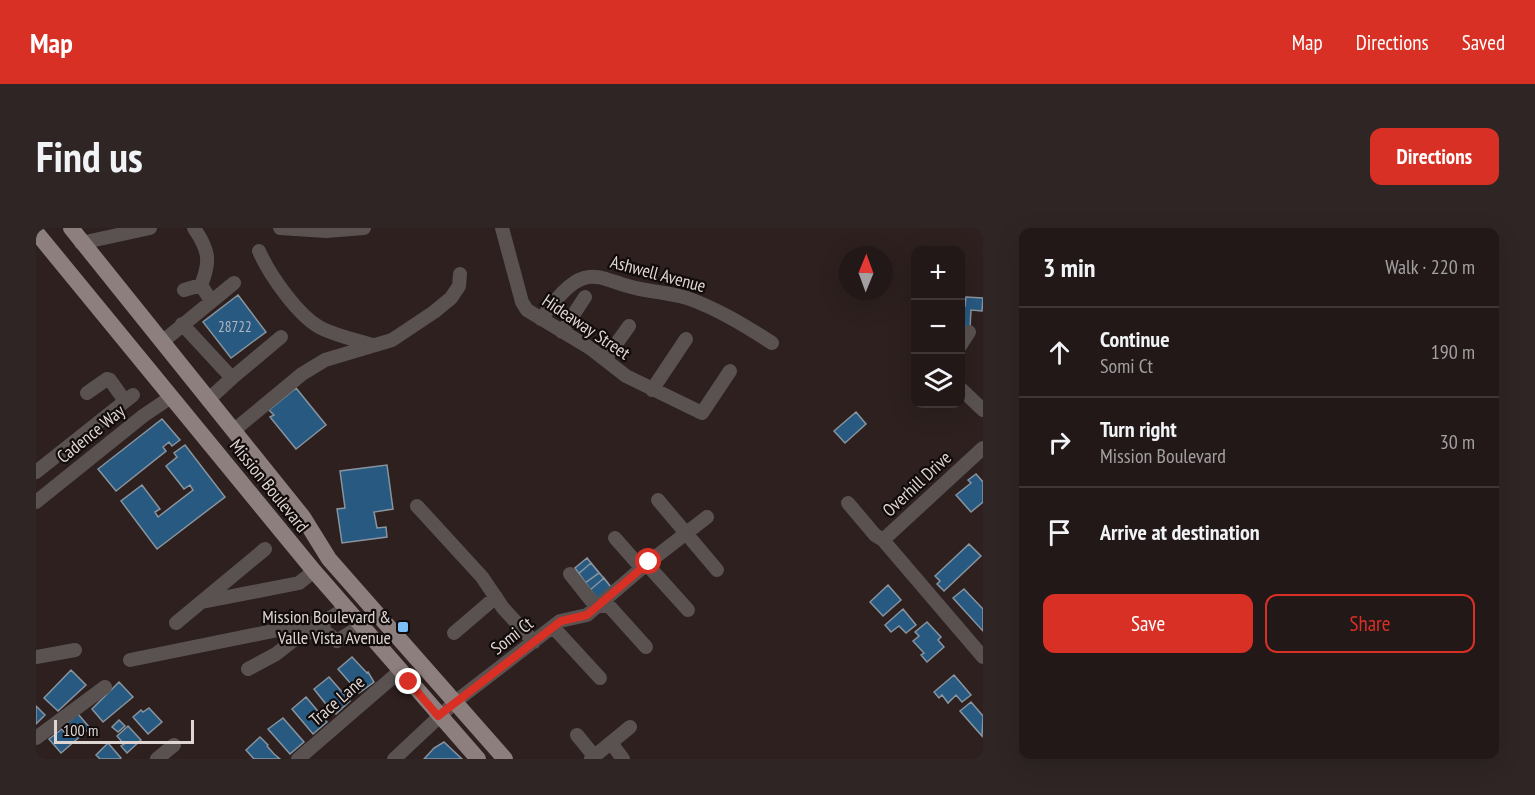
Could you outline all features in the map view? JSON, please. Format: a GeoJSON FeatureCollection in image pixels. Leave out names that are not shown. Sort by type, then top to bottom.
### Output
{"type":"FeatureCollection","features":[{"type":"Feature","properties":{"kind":"main road"},"geometry":{"type":"LineString","coordinates":[[36,231],[51,228]]}},
{"type":"Feature","properties":{"kind":"main road","name":"Mission Boulevard"},"geometry":{"type":"LineString","coordinates":[[70,228],[303,517],[329,559],[505,759]]}},
{"type":"Feature","properties":{"kind":"main road","name":"Mission Boulevard"},"geometry":{"type":"LineString","coordinates":[[36,231],[41,247],[171,396],[314,571],[438,716],[478,759]]}},
{"type":"Feature","properties":{"kind":"main road"},"geometry":{"type":"LineString","coordinates":[[41,247],[81,243]]}},
{"type":"Feature","properties":{"kind":"street"},"geometry":{"type":"LineString","coordinates":[[81,243],[150,228]]}},
{"type":"Feature","properties":{"kind":"street"},"geometry":{"type":"LineString","coordinates":[[195,228],[206,245],[207,270],[201,285]]}},
{"type":"Feature","properties":{"kind":"street"},"geometry":{"type":"LineString","coordinates":[[280,228],[326,231],[364,228]]}},
{"type":"Feature","properties":{"kind":"street","name":"Hideaway Street"},"geometry":{"type":"LineString","coordinates":[[501,228],[522,302],[527,310],[606,358],[626,376],[702,413],[730,371]]}},
{"type":"Feature","properties":{"kind":"street"},"geometry":{"type":"LineString","coordinates":[[259,251],[268,270],[306,318],[322,329],[372,345]]}},
{"type":"Feature","properties":{"kind":"street"},"geometry":{"type":"LineString","coordinates":[[233,431],[303,374],[325,360],[392,340],[434,312],[451,298],[459,286],[460,274]]}},
{"type":"Feature","properties":{"kind":"street","name":"Ashwell Avenue"},"geometry":{"type":"LineString","coordinates":[[542,319],[556,301],[580,279],[594,276],[630,287],[686,297],[726,314],[772,343]]}},
{"type":"Feature","properties":{"kind":"street"},"geometry":{"type":"LineString","coordinates":[[162,342],[234,283]]}},
{"type":"Feature","properties":{"kind":"street"},"geometry":{"type":"LineString","coordinates":[[184,290],[201,285]]}},
{"type":"Feature","properties":{"kind":"street"},"geometry":{"type":"LineString","coordinates":[[201,285],[211,302]]}},
{"type":"Feature","properties":{"kind":"street"},"geometry":{"type":"LineString","coordinates":[[562,332],[585,297]]}},
{"type":"Feature","properties":{"kind":"street"},"geometry":{"type":"LineString","coordinates":[[182,324],[232,378]]}},
{"type":"Feature","properties":{"kind":"street"},"geometry":{"type":"LineString","coordinates":[[606,358],[629,326]]}},
{"type":"Feature","properties":{"kind":"street"},"geometry":{"type":"LineString","coordinates":[[965,338],[969,332]]}},
{"type":"Feature","properties":{"kind":"street"},"geometry":{"type":"LineString","coordinates":[[208,400],[281,337]]}},
{"type":"Feature","properties":{"kind":"street"},"geometry":{"type":"LineString","coordinates":[[652,390],[686,339]]}},
{"type":"Feature","properties":{"kind":"street"},"geometry":{"type":"LineString","coordinates":[[36,472],[129,398],[106,379],[87,393]]}},
{"type":"Feature","properties":{"kind":"street"},"geometry":{"type":"LineString","coordinates":[[965,393],[983,410]]}},
{"type":"Feature","properties":{"kind":"street","name":"Cadence Way"},"geometry":{"type":"LineString","coordinates":[[36,502],[171,396]]}},
{"type":"Feature","properties":{"kind":"street","name":"Overhill Drive"},"geometry":{"type":"LineString","coordinates":[[982,451],[883,540],[983,657]]}},
{"type":"Feature","properties":{"kind":"street"},"geometry":{"type":"LineString","coordinates":[[658,500],[717,570]]}},
{"type":"Feature","properties":{"kind":"street"},"geometry":{"type":"LineString","coordinates":[[848,503],[875,535],[883,540]]}},
{"type":"Feature","properties":{"kind":"street"},"geometry":{"type":"LineString","coordinates":[[417,506],[482,577],[534,642]]}},
{"type":"Feature","properties":{"kind":"street","name":"Somi Ct"},"geometry":{"type":"LineString","coordinates":[[402,756],[438,716],[455,702],[561,621],[587,615],[707,517]]}},
{"type":"Feature","properties":{"kind":"street"},"geometry":{"type":"LineString","coordinates":[[615,538],[637,563],[651,569],[688,610]]}},
{"type":"Feature","properties":{"kind":"street"},"geometry":{"type":"LineString","coordinates":[[176,623],[265,549]]}},
{"type":"Feature","properties":{"kind":"street"},"geometry":{"type":"LineString","coordinates":[[202,602],[299,583],[314,571]]}},
{"type":"Feature","properties":{"kind":"street"},"geometry":{"type":"LineString","coordinates":[[570,574],[593,603],[610,607],[646,647]]}},
{"type":"Feature","properties":{"kind":"street"},"geometry":{"type":"LineString","coordinates":[[454,633],[496,597]]}},
{"type":"Feature","properties":{"kind":"street"},"geometry":{"type":"LineString","coordinates":[[130,660],[327,620],[346,608]]}},
{"type":"Feature","properties":{"kind":"street"},"geometry":{"type":"LineString","coordinates":[[248,669],[276,654],[300,635],[322,629],[336,641],[361,626]]}},
{"type":"Feature","properties":{"kind":"street"},"geometry":{"type":"LineString","coordinates":[[553,627],[600,678]]}},
{"type":"Feature","properties":{"kind":"street"},"geometry":{"type":"LineString","coordinates":[[36,657],[75,650]]}},
{"type":"Feature","properties":{"kind":"street","name":"Trace Lane"},"geometry":{"type":"LineString","coordinates":[[298,759],[400,671]]}},
{"type":"Feature","properties":{"kind":"street"},"geometry":{"type":"LineString","coordinates":[[36,738],[105,687]]}},
{"type":"Feature","properties":{"kind":"street"},"geometry":{"type":"LineString","coordinates":[[577,735],[593,758],[630,727]]}},
{"type":"Feature","properties":{"kind":"street"},"geometry":{"type":"LineString","coordinates":[[611,743],[623,759]]}},
{"type":"Feature","properties":{"kind":"street"},"geometry":{"type":"LineString","coordinates":[[157,759],[174,745]]}},
{"type":"Feature","properties":{"kind":"building"},"geometry":{"type":"Polygon","coordinates":[[[238,295],[266,332],[231,358],[203,322],[238,295]]]}},
{"type":"Feature","properties":{"kind":"building"},"geometry":{"type":"Polygon","coordinates":[[[966,297],[983,298],[982,311],[971,310],[970,327],[965,326],[966,297]]]}},
{"type":"Feature","properties":{"kind":"building"},"geometry":{"type":"Polygon","coordinates":[[[296,388],[326,425],[296,449],[270,417],[274,415],[269,410],[296,388]]]}},
{"type":"Feature","properties":{"kind":"building"},"geometry":{"type":"Polygon","coordinates":[[[856,412],[866,424],[845,443],[834,431],[856,412]]]}},
{"type":"Feature","properties":{"kind":"building"},"geometry":{"type":"Polygon","coordinates":[[[162,419],[180,440],[172,446],[169,442],[163,447],[166,451],[116,491],[98,469],[162,419]]]}},
{"type":"Feature","properties":{"kind":"building"},"geometry":{"type":"Polygon","coordinates":[[[185,445],[225,497],[157,549],[121,501],[142,485],[160,509],[155,512],[158,517],[193,490],[190,485],[184,489],[166,466],[177,457],[174,453],[185,445]]]}},
{"type":"Feature","properties":{"kind":"building"},"geometry":{"type":"Polygon","coordinates":[[[387,465],[393,509],[374,512],[377,528],[386,527],[387,537],[342,543],[337,509],[345,508],[340,471],[387,465]]]}},
{"type":"Feature","properties":{"kind":"building"},"geometry":{"type":"Polygon","coordinates":[[[976,474],[983,482],[983,502],[971,512],[956,495],[971,483],[968,480],[976,474]]]}},
{"type":"Feature","properties":{"kind":"building"},"geometry":{"type":"Polygon","coordinates":[[[969,544],[981,556],[944,591],[937,584],[940,581],[935,576],[969,544]]]}},
{"type":"Feature","properties":{"kind":"building"},"geometry":{"type":"Polygon","coordinates":[[[587,558],[611,587],[597,599],[575,568],[587,558]]]}},
{"type":"Feature","properties":{"kind":"building"},"geometry":{"type":"Polygon","coordinates":[[[587,558],[591,563],[578,574],[575,568],[587,558]]]}},
{"type":"Feature","properties":{"kind":"building"},"geometry":{"type":"Polygon","coordinates":[[[591,563],[599,573],[585,583],[578,574],[591,563]]]}},
{"type":"Feature","properties":{"kind":"building"},"geometry":{"type":"Polygon","coordinates":[[[599,573],[604,578],[590,590],[585,583],[599,573]]]}},
{"type":"Feature","properties":{"kind":"building"},"geometry":{"type":"Polygon","coordinates":[[[604,578],[611,587],[597,599],[590,590],[604,578]]]}},
{"type":"Feature","properties":{"kind":"building"},"geometry":{"type":"Polygon","coordinates":[[[888,585],[901,600],[883,616],[870,602],[888,585]]]}},
{"type":"Feature","properties":{"kind":"building"},"geometry":{"type":"Polygon","coordinates":[[[964,589],[983,609],[983,631],[953,598],[964,589]]]}},
{"type":"Feature","properties":{"kind":"building"},"geometry":{"type":"Polygon","coordinates":[[[903,609],[916,625],[906,633],[899,626],[891,632],[885,625],[903,609]]]}},
{"type":"Feature","properties":{"kind":"building"},"geometry":{"type":"Polygon","coordinates":[[[927,622],[941,637],[938,640],[944,647],[927,662],[921,655],[924,653],[913,641],[919,636],[915,632],[927,622]]]}},
{"type":"Feature","properties":{"kind":"building"},"geometry":{"type":"Polygon","coordinates":[[[352,657],[368,672],[374,682],[359,693],[338,669],[352,657]]]}},
{"type":"Feature","properties":{"kind":"building"},"geometry":{"type":"Polygon","coordinates":[[[71,670],[86,685],[58,711],[44,698],[71,670]]]}},
{"type":"Feature","properties":{"kind":"building"},"geometry":{"type":"Polygon","coordinates":[[[954,675],[971,695],[962,702],[956,695],[948,703],[942,695],[939,698],[934,692],[954,675]]]}},
{"type":"Feature","properties":{"kind":"building"},"geometry":{"type":"Polygon","coordinates":[[[329,677],[350,701],[336,714],[314,689],[329,677]]]}},
{"type":"Feature","properties":{"kind":"building"},"geometry":{"type":"Polygon","coordinates":[[[119,682],[133,697],[103,722],[92,709],[119,682]]]}},
{"type":"Feature","properties":{"kind":"building"},"geometry":{"type":"Polygon","coordinates":[[[306,697],[327,722],[313,734],[292,709],[306,697]]]}},
{"type":"Feature","properties":{"kind":"building"},"geometry":{"type":"Polygon","coordinates":[[[971,702],[983,716],[982,736],[960,711],[971,702]]]}},
{"type":"Feature","properties":{"kind":"building"},"geometry":{"type":"Polygon","coordinates":[[[36,706],[45,715],[36,724],[36,706]]]}},
{"type":"Feature","properties":{"kind":"building"},"geometry":{"type":"Polygon","coordinates":[[[149,708],[162,722],[148,734],[133,717],[141,710],[143,712],[149,708]]]}},
{"type":"Feature","properties":{"kind":"building"},"geometry":{"type":"Polygon","coordinates":[[[78,714],[90,728],[61,753],[49,739],[62,729],[65,733],[70,730],[65,725],[78,714]]]}},
{"type":"Feature","properties":{"kind":"building"},"geometry":{"type":"Polygon","coordinates":[[[283,718],[304,742],[290,754],[268,729],[283,718]]]}},
{"type":"Feature","properties":{"kind":"building"},"geometry":{"type":"Polygon","coordinates":[[[119,720],[125,726],[118,732],[112,727],[119,720]]]}},
{"type":"Feature","properties":{"kind":"building"},"geometry":{"type":"Polygon","coordinates":[[[128,726],[141,740],[127,753],[121,746],[124,744],[117,736],[128,726]]]}},
{"type":"Feature","properties":{"kind":"building"},"geometry":{"type":"Polygon","coordinates":[[[260,737],[280,759],[254,759],[246,750],[260,737]]]}},
{"type":"Feature","properties":{"kind":"building"},"geometry":{"type":"Polygon","coordinates":[[[444,742],[462,759],[424,759],[434,748],[444,742]]]}},
{"type":"Feature","properties":{"kind":"building"},"geometry":{"type":"Polygon","coordinates":[[[108,743],[120,759],[100,759],[96,755],[108,743]]]}},
{"type":"Feature","properties":{"kind":"place","name":"Mission Boulevard & Valle Vista Avenue"},"geometry":{"type":"Point","coordinates":[403,627]}},
{"type":"Feature","properties":{"kind":"route"},"geometry":{"type":"LineString","coordinates":[[409,682],[438,716],[561,621],[587,615],[649,562]]}}]}
